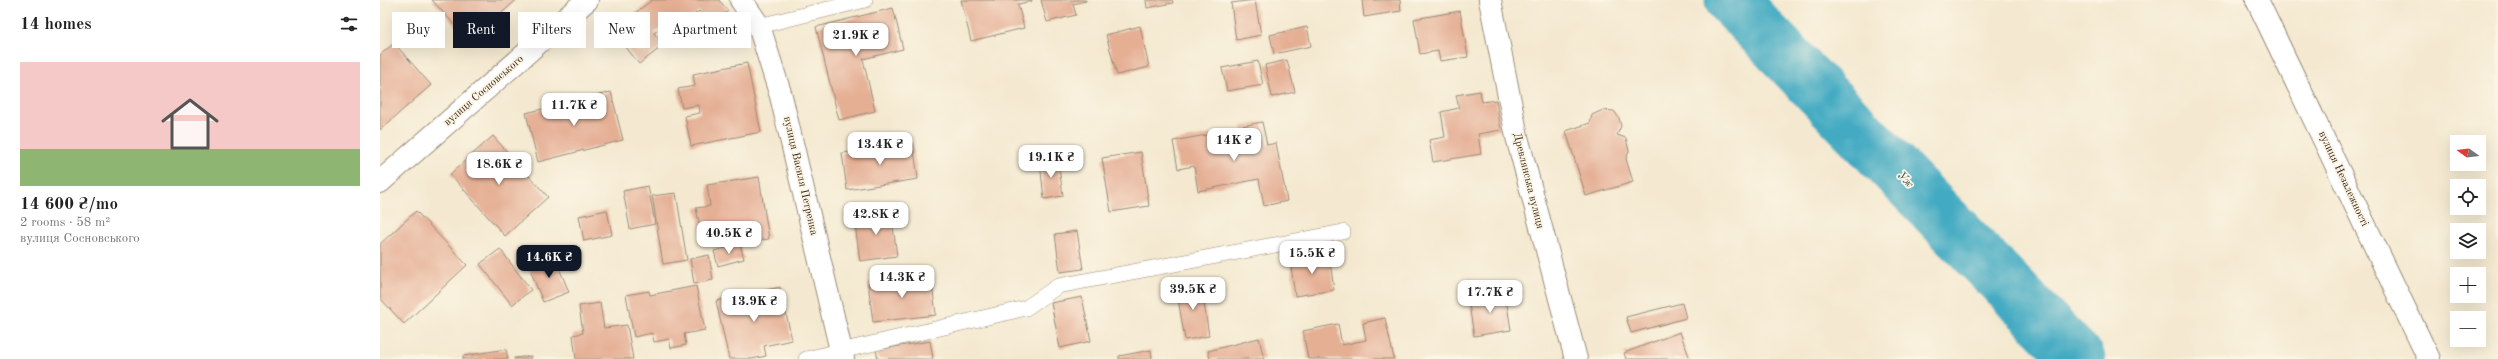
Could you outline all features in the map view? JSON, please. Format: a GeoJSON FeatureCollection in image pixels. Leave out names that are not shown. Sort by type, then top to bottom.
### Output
{"type":"FeatureCollection","features":[{"type":"Feature","properties":{"kind":"street","name":"вулиця Сосновського"},"geometry":{"type":"LineString","coordinates":[[380,182],[587,0]]}},
{"type":"Feature","properties":{"kind":"street","name":"вулиця Василя Петренка"},"geometry":{"type":"LineString","coordinates":[[741,0],[759,26],[781,96],[842,355]]}},
{"type":"Feature","properties":{"kind":"street","name":"Древлянська вулиця"},"geometry":{"type":"LineString","coordinates":[[1490,0],[1517,137],[1571,358]]}},
{"type":"Feature","properties":{"kind":"street","name":"вулиця Незалежності"},"geometry":{"type":"LineString","coordinates":[[2258,0],[2429,359]]}},
{"type":"Feature","properties":{"kind":"lane"},"geometry":{"type":"LineString","coordinates":[[759,26],[865,0]]}},
{"type":"Feature","properties":{"kind":"lane"},"geometry":{"type":"LineString","coordinates":[[806,359],[842,355],[1026,308],[1058,286],[1344,232]]}},
{"type":"Feature","properties":{"kind":"building"},"geometry":{"type":"Polygon","coordinates":[[[432,0],[516,0],[503,12],[453,12],[453,23],[445,14],[445,12],[443,12],[432,0]]]}},
{"type":"Feature","properties":{"kind":"building"},"geometry":{"type":"Polygon","coordinates":[[[652,0],[719,0],[728,11],[658,12],[658,30],[654,33],[658,38],[658,48],[660,48],[639,64],[627,48],[650,48],[650,12],[636,12],[652,0]]]}},
{"type":"Feature","properties":{"kind":"building"},"geometry":{"type":"Polygon","coordinates":[[[961,0],[1032,1],[1018,4],[1024,28],[971,41],[961,0]]]}},
{"type":"Feature","properties":{"kind":"building"},"geometry":{"type":"Polygon","coordinates":[[[1041,0],[1086,1],[1073,4],[1076,15],[1047,22],[1041,0]]]}},
{"type":"Feature","properties":{"kind":"building"},"geometry":{"type":"Polygon","coordinates":[[[1146,0],[1172,0],[1173,3],[1147,8],[1146,0]]]}},
{"type":"Feature","properties":{"kind":"building"},"geometry":{"type":"Polygon","coordinates":[[[1255,0],[1261,35],[1236,40],[1231,3],[1255,0]]]}},
{"type":"Feature","properties":{"kind":"building"},"geometry":{"type":"Polygon","coordinates":[[[1362,0],[1400,0],[1401,11],[1364,17],[1362,0]]]}},
{"type":"Feature","properties":{"kind":"building"},"geometry":{"type":"Polygon","coordinates":[[[893,8],[903,49],[863,59],[875,111],[839,120],[816,27],[893,8]]]}},
{"type":"Feature","properties":{"kind":"building"},"geometry":{"type":"Polygon","coordinates":[[[1460,11],[1468,57],[1440,61],[1438,51],[1420,54],[1414,19],[1460,11]]]}},
{"type":"Feature","properties":{"kind":"building"},"geometry":{"type":"Polygon","coordinates":[[[1140,26],[1149,67],[1117,75],[1106,35],[1140,26]]]}},
{"type":"Feature","properties":{"kind":"building"},"geometry":{"type":"Polygon","coordinates":[[[1307,27],[1311,46],[1274,54],[1270,35],[1307,27]]]}},
{"type":"Feature","properties":{"kind":"building"},"geometry":{"type":"Polygon","coordinates":[[[392,45],[392,48],[398,48],[431,85],[380,130],[380,55],[392,45]]]}},
{"type":"Feature","properties":{"kind":"building"},"geometry":{"type":"Polygon","coordinates":[[[1287,60],[1295,92],[1272,97],[1265,65],[1287,60]]]}},
{"type":"Feature","properties":{"kind":"building"},"geometry":{"type":"Polygon","coordinates":[[[1258,61],[1263,85],[1227,91],[1222,68],[1258,61]]]}},
{"type":"Feature","properties":{"kind":"building"},"geometry":{"type":"Polygon","coordinates":[[[747,63],[761,132],[691,146],[685,116],[700,113],[699,105],[682,108],[678,89],[695,86],[693,74],[747,63]]]}},
{"type":"Feature","properties":{"kind":"building"},"geometry":{"type":"Polygon","coordinates":[[[1480,91],[1482,102],[1496,100],[1501,130],[1478,134],[1481,154],[1433,162],[1429,140],[1445,137],[1441,112],[1459,108],[1456,95],[1480,91]]]}},
{"type":"Feature","properties":{"kind":"building"},"geometry":{"type":"Polygon","coordinates":[[[611,92],[623,140],[538,162],[526,113],[611,92]]]}},
{"type":"Feature","properties":{"kind":"building"},"geometry":{"type":"Polygon","coordinates":[[[1603,110],[1614,111],[1619,118],[1621,126],[1617,135],[1626,138],[1629,151],[1626,159],[1633,182],[1586,196],[1566,131],[1590,123],[1592,115],[1603,110]]]}},
{"type":"Feature","properties":{"kind":"building"},"geometry":{"type":"Polygon","coordinates":[[[1262,122],[1267,145],[1276,143],[1287,201],[1264,206],[1259,179],[1198,191],[1194,166],[1178,169],[1173,141],[1229,131],[1232,142],[1245,140],[1242,126],[1262,122]]]}},
{"type":"Feature","properties":{"kind":"building"},"geometry":{"type":"Polygon","coordinates":[[[493,136],[548,197],[505,236],[450,174],[493,136]]]}},
{"type":"Feature","properties":{"kind":"building"},"geometry":{"type":"Polygon","coordinates":[[[913,143],[918,179],[847,190],[842,153],[913,143]]]}},
{"type":"Feature","properties":{"kind":"building"},"geometry":{"type":"Polygon","coordinates":[[[1141,152],[1149,206],[1111,212],[1102,158],[1141,152]]]}},
{"type":"Feature","properties":{"kind":"building"},"geometry":{"type":"Polygon","coordinates":[[[1058,160],[1063,196],[1044,199],[1040,162],[1058,160]]]}},
{"type":"Feature","properties":{"kind":"building"},"geometry":{"type":"Polygon","coordinates":[[[759,177],[769,239],[716,247],[713,231],[701,233],[696,208],[710,206],[707,185],[759,177]]]}},
{"type":"Feature","properties":{"kind":"building"},"geometry":{"type":"Polygon","coordinates":[[[648,186],[655,224],[630,229],[623,191],[648,186]]]}},
{"type":"Feature","properties":{"kind":"building"},"geometry":{"type":"Polygon","coordinates":[[[676,193],[687,260],[663,264],[652,196],[676,193]]]}},
{"type":"Feature","properties":{"kind":"building"},"geometry":{"type":"Polygon","coordinates":[[[607,210],[612,235],[584,241],[579,216],[607,210]]]}},
{"type":"Feature","properties":{"kind":"building"},"geometry":{"type":"Polygon","coordinates":[[[416,211],[467,265],[404,324],[380,298],[380,244],[416,211]]]}},
{"type":"Feature","properties":{"kind":"building"},"geometry":{"type":"Polygon","coordinates":[[[891,212],[897,256],[860,261],[854,217],[891,212]]]}},
{"type":"Feature","properties":{"kind":"building"},"geometry":{"type":"Polygon","coordinates":[[[1077,231],[1083,269],[1060,272],[1055,234],[1077,231]]]}},
{"type":"Feature","properties":{"kind":"building"},"geometry":{"type":"Polygon","coordinates":[[[740,244],[744,259],[718,266],[714,251],[740,244]]]}},
{"type":"Feature","properties":{"kind":"building"},"geometry":{"type":"Polygon","coordinates":[[[500,249],[531,290],[512,305],[480,264],[500,249]]]}},
{"type":"Feature","properties":{"kind":"building"},"geometry":{"type":"Polygon","coordinates":[[[1329,254],[1334,290],[1295,296],[1290,259],[1329,254]]]}},
{"type":"Feature","properties":{"kind":"building"},"geometry":{"type":"Polygon","coordinates":[[[709,255],[713,280],[694,284],[690,259],[709,255]]]}},
{"type":"Feature","properties":{"kind":"building"},"geometry":{"type":"Polygon","coordinates":[[[554,256],[569,292],[543,302],[529,267],[554,256]]]}},
{"type":"Feature","properties":{"kind":"building"},"geometry":{"type":"Polygon","coordinates":[[[931,275],[936,315],[873,322],[868,283],[931,275]]]}},
{"type":"Feature","properties":{"kind":"building"},"geometry":{"type":"Polygon","coordinates":[[[1201,283],[1209,336],[1185,340],[1176,287],[1201,283]]]}},
{"type":"Feature","properties":{"kind":"building"},"geometry":{"type":"Polygon","coordinates":[[[696,286],[705,330],[684,334],[686,345],[671,348],[669,339],[654,342],[652,333],[634,337],[626,295],[649,291],[650,295],[696,286]]]}},
{"type":"Feature","properties":{"kind":"building"},"geometry":{"type":"Polygon","coordinates":[[[780,287],[792,340],[764,346],[766,356],[752,359],[729,359],[716,301],[780,287]]]}},
{"type":"Feature","properties":{"kind":"building"},"geometry":{"type":"Polygon","coordinates":[[[1505,292],[1511,330],[1474,336],[1468,298],[1505,292]]]}},
{"type":"Feature","properties":{"kind":"building"},"geometry":{"type":"Polygon","coordinates":[[[1082,297],[1091,341],[1060,348],[1051,303],[1082,297]]]}},
{"type":"Feature","properties":{"kind":"building"},"geometry":{"type":"Polygon","coordinates":[[[600,303],[604,328],[627,325],[633,359],[576,359],[573,335],[583,333],[579,306],[600,303]]]}},
{"type":"Feature","properties":{"kind":"building"},"geometry":{"type":"Polygon","coordinates":[[[1682,303],[1686,318],[1631,333],[1626,317],[1682,303]]]}},
{"type":"Feature","properties":{"kind":"building"},"geometry":{"type":"Polygon","coordinates":[[[1385,318],[1394,359],[1308,359],[1303,331],[1338,324],[1342,345],[1366,340],[1363,323],[1385,318]]]}},
{"type":"Feature","properties":{"kind":"building"},"geometry":{"type":"Polygon","coordinates":[[[1680,332],[1690,359],[1626,359],[1624,353],[1680,332]]]}},
{"type":"Feature","properties":{"kind":"building"},"geometry":{"type":"Polygon","coordinates":[[[1259,338],[1264,359],[1210,359],[1208,351],[1259,338]]]}},
{"type":"Feature","properties":{"kind":"building"},"geometry":{"type":"Polygon","coordinates":[[[930,341],[933,359],[878,359],[876,350],[930,341]]]}},
{"type":"Feature","properties":{"kind":"building"},"geometry":{"type":"Polygon","coordinates":[[[506,349],[508,359],[463,359],[463,356],[506,349]]]}},
{"type":"Feature","properties":{"kind":"building"},"geometry":{"type":"Polygon","coordinates":[[[1151,350],[1152,359],[1119,359],[1119,356],[1151,350]]]}},
{"type":"Feature","properties":{"kind":"building"},"geometry":{"type":"Polygon","coordinates":[[[531,356],[531,359],[514,359],[514,358],[531,356]]]}},
{"type":"Feature","properties":{"kind":"waterway","name":"Уж"},"geometry":{"type":"LineString","coordinates":[[1731,0],[2079,359]]}}]}
